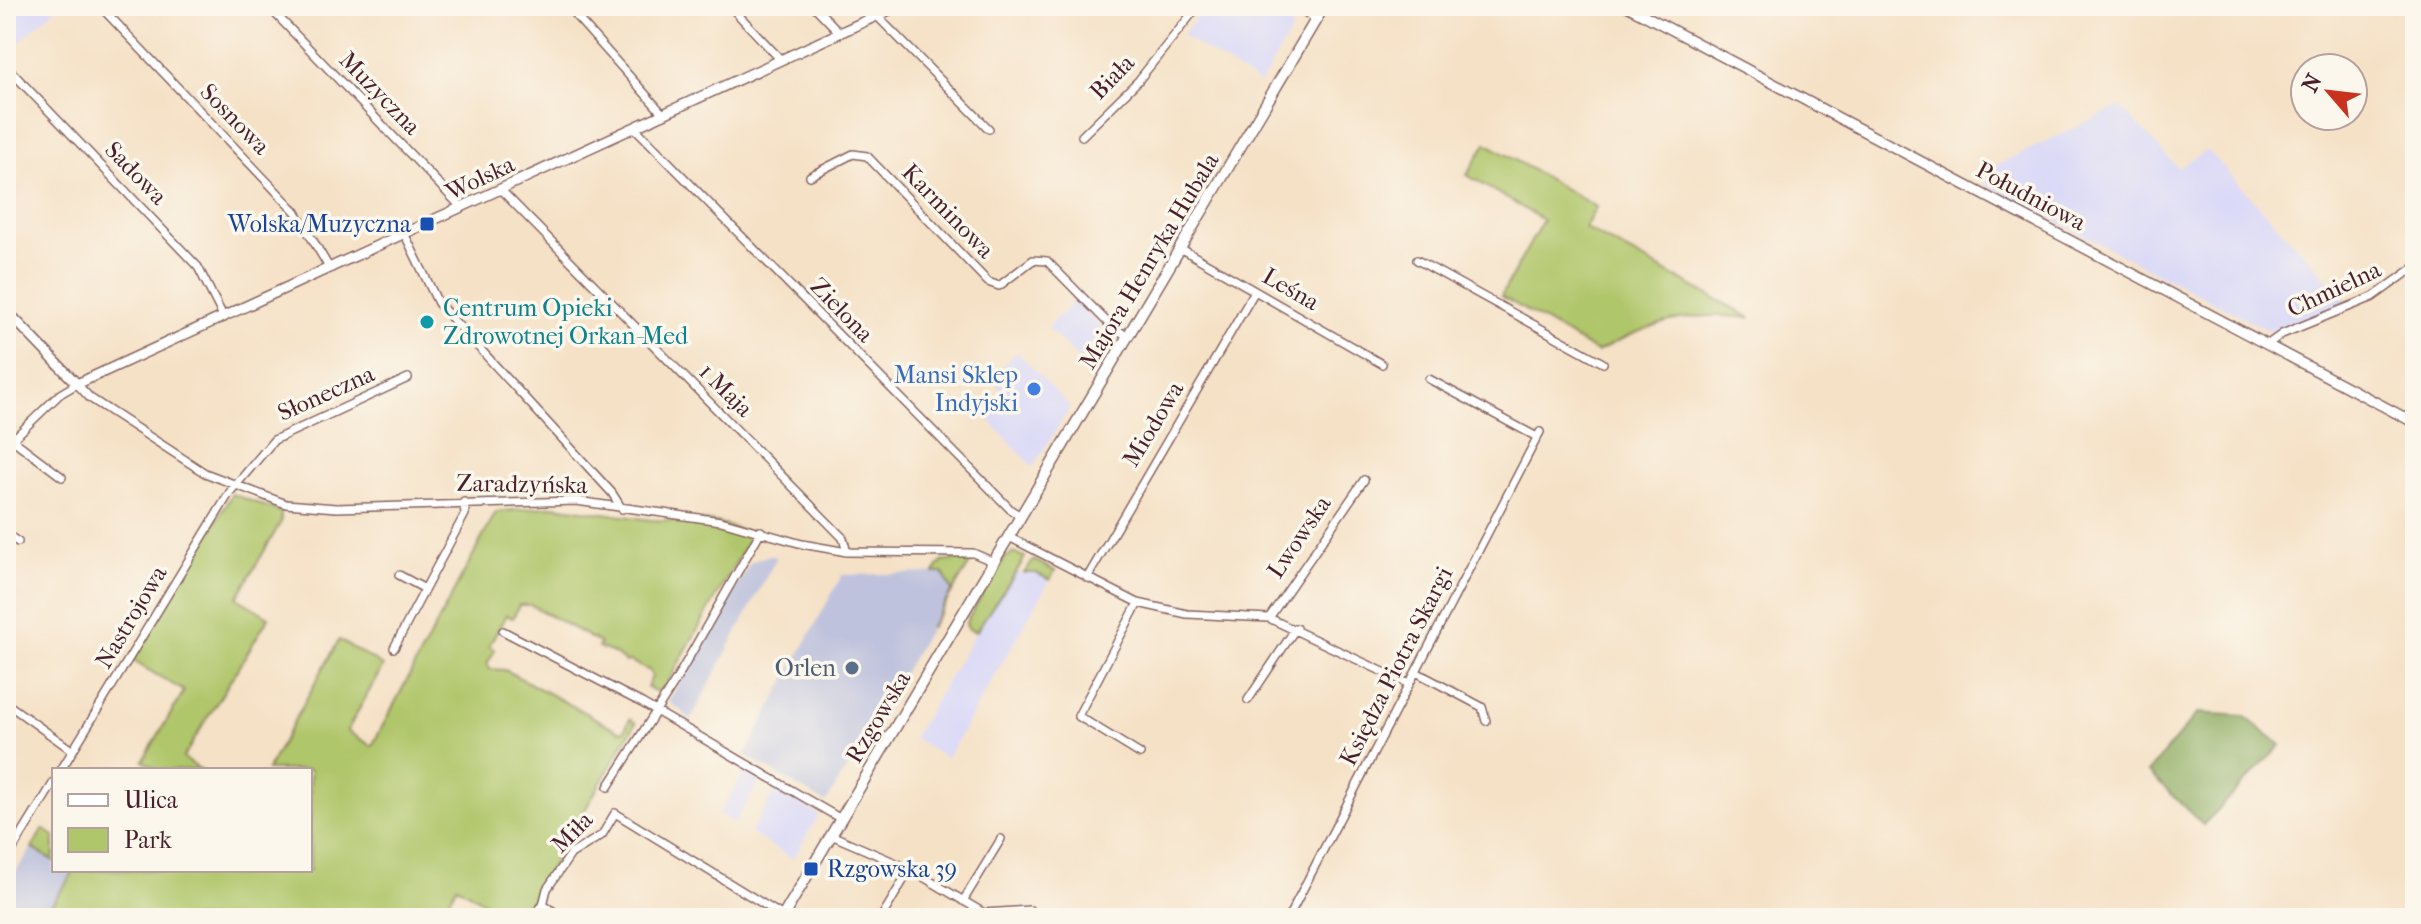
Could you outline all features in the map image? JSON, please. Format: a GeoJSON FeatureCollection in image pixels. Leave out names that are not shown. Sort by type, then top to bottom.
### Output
{"type":"FeatureCollection","features":[{"type":"Feature","properties":{"kind":"main road","name":"Majora Henryka Hubala"},"geometry":{"type":"LineString","coordinates":[[1009,537],[1324,6]]}},
{"type":"Feature","properties":{"kind":"main road","name":"Rzgowska"},"geometry":{"type":"LineString","coordinates":[[783,917],[1009,537]]}},
{"type":"Feature","properties":{"kind":"street","name":"Sosnowa"},"geometry":{"type":"LineString","coordinates":[[100,6],[296,212],[330,269]]}},
{"type":"Feature","properties":{"kind":"street","name":"Muzyczna"},"geometry":{"type":"LineString","coordinates":[[268,6],[462,208]]}},
{"type":"Feature","properties":{"kind":"street"},"geometry":{"type":"LineString","coordinates":[[567,6],[664,115]]}},
{"type":"Feature","properties":{"kind":"street"},"geometry":{"type":"LineString","coordinates":[[730,6],[781,60]]}},
{"type":"Feature","properties":{"kind":"street"},"geometry":{"type":"LineString","coordinates":[[814,6],[840,33]]}},
{"type":"Feature","properties":{"kind":"street","name":"Wolska"},"geometry":{"type":"LineString","coordinates":[[77,384],[898,6]]}},
{"type":"Feature","properties":{"kind":"street","name":"Biała"},"geometry":{"type":"LineString","coordinates":[[1082,136],[1138,81],[1198,6]]}},
{"type":"Feature","properties":{"kind":"street"},"geometry":{"type":"LineString","coordinates":[[1296,6],[1317,18]]}},
{"type":"Feature","properties":{"kind":"street","name":"Południowa"},"geometry":{"type":"LineString","coordinates":[[1627,6],[2415,423]]}},
{"type":"Feature","properties":{"kind":"street"},"geometry":{"type":"LineString","coordinates":[[877,16],[989,129]]}},
{"type":"Feature","properties":{"kind":"street","name":"Sadowa"},"geometry":{"type":"LineString","coordinates":[[6,66],[198,267],[224,318]]}},
{"type":"Feature","properties":{"kind":"street","name":"Zielona"},"geometry":{"type":"LineString","coordinates":[[636,129],[1000,499],[1021,516]]}},
{"type":"Feature","properties":{"kind":"street","name":"Karminowa"},"geometry":{"type":"LineString","coordinates":[[810,176],[848,156],[858,154],[870,160],[994,286],[1003,284],[1033,260],[1047,261],[1108,323],[1128,337]]}},
{"type":"Feature","properties":{"kind":"street","name":"1 Maja"},"geometry":{"type":"LineString","coordinates":[[501,190],[843,538],[847,552]]}},
{"type":"Feature","properties":{"kind":"street"},"geometry":{"type":"LineString","coordinates":[[405,235],[438,303],[612,493],[622,509]]}},
{"type":"Feature","properties":{"kind":"street","name":"Leśna"},"geometry":{"type":"LineString","coordinates":[[1180,248],[1382,364]]}},
{"type":"Feature","properties":{"kind":"street"},"geometry":{"type":"LineString","coordinates":[[1417,260],[1603,363]]}},
{"type":"Feature","properties":{"kind":"street","name":"Chmielna"},"geometry":{"type":"LineString","coordinates":[[2268,344],[2282,334],[2373,297],[2415,267]]}},
{"type":"Feature","properties":{"kind":"street","name":"Miodowa"},"geometry":{"type":"LineString","coordinates":[[1087,578],[1255,291]]}},
{"type":"Feature","properties":{"kind":"street"},"geometry":{"type":"LineString","coordinates":[[6,310],[77,384],[60,394],[6,446]]}},
{"type":"Feature","properties":{"kind":"street","name":"Słoneczna"},"geometry":{"type":"LineString","coordinates":[[234,486],[282,433],[408,378]]}},
{"type":"Feature","properties":{"kind":"street","name":"Księdza Piotra Skargi"},"geometry":{"type":"LineString","coordinates":[[1288,918],[1538,434],[1429,379]]}},
{"type":"Feature","properties":{"kind":"street","name":"Zaradzyńska"},"geometry":{"type":"LineString","coordinates":[[77,384],[90,398],[179,457],[234,486],[286,504],[336,508],[576,501],[698,517],[847,552],[973,553],[994,562]]}},
{"type":"Feature","properties":{"kind":"street"},"geometry":{"type":"LineString","coordinates":[[13,440],[62,477]]}},
{"type":"Feature","properties":{"kind":"street","name":"Lwowska"},"geometry":{"type":"LineString","coordinates":[[1269,618],[1364,480]]}},
{"type":"Feature","properties":{"kind":"street","name":"Nastrojowa"},"geometry":{"type":"LineString","coordinates":[[62,768],[234,486]]}},
{"type":"Feature","properties":{"kind":"street"},"geometry":{"type":"LineString","coordinates":[[394,648],[465,514],[464,502]]}},
{"type":"Feature","properties":{"kind":"street","name":"Miła"},"geometry":{"type":"LineString","coordinates":[[608,787],[761,531]]}},
{"type":"Feature","properties":{"kind":"street"},"geometry":{"type":"LineString","coordinates":[[6,534],[18,542]]}},
{"type":"Feature","properties":{"kind":"street"},"geometry":{"type":"LineString","coordinates":[[1009,537],[1138,603],[1187,614],[1269,618],[1296,628],[1409,684]]}},
{"type":"Feature","properties":{"kind":"street"},"geometry":{"type":"LineString","coordinates":[[399,575],[425,589]]}},
{"type":"Feature","properties":{"kind":"street"},"geometry":{"type":"LineString","coordinates":[[1138,603],[1078,716],[1140,754]]}},
{"type":"Feature","properties":{"kind":"street"},"geometry":{"type":"LineString","coordinates":[[1248,700],[1296,628]]}},
{"type":"Feature","properties":{"kind":"street"},"geometry":{"type":"LineString","coordinates":[[503,631],[656,711],[841,819]]}},
{"type":"Feature","properties":{"kind":"street"},"geometry":{"type":"LineString","coordinates":[[1416,672],[1482,707],[1486,721]]}},
{"type":"Feature","properties":{"kind":"street"},"geometry":{"type":"LineString","coordinates":[[6,703],[73,751]]}},
{"type":"Feature","properties":{"kind":"street"},"geometry":{"type":"LineString","coordinates":[[6,860],[52,785]]}},
{"type":"Feature","properties":{"kind":"street","name":"Miła"},"geometry":{"type":"LineString","coordinates":[[531,918],[543,905],[547,889],[571,854],[602,835],[615,813],[783,917]]}},
{"type":"Feature","properties":{"kind":"street"},"geometry":{"type":"LineString","coordinates":[[831,835],[910,869],[984,913],[1030,910]]}},
{"type":"Feature","properties":{"kind":"street"},"geometry":{"type":"LineString","coordinates":[[963,901],[1001,839]]}},
{"type":"Feature","properties":{"kind":"street"},"geometry":{"type":"LineString","coordinates":[[881,918],[910,869]]}},
{"type":"Feature","properties":{"kind":"street"},"geometry":{"type":"LineString","coordinates":[[543,905],[565,918]]}},
{"type":"Feature","properties":{"kind":"shaded area"},"geometry":{"type":"Polygon","coordinates":[[[6,6],[58,6],[6,55],[6,6]]]}},
{"type":"Feature","properties":{"kind":"shaded area"},"geometry":{"type":"Polygon","coordinates":[[[1206,6],[1275,6],[1290,17],[1292,30],[1260,84],[1182,35],[1206,6]]]}},
{"type":"Feature","properties":{"kind":"shaded area"},"geometry":{"type":"Polygon","coordinates":[[[2120,106],[2178,168],[2207,150],[2348,301],[2270,331],[1984,184],[1997,165],[2120,106]]]}},
{"type":"Feature","properties":{"kind":"shaded area"},"geometry":{"type":"Polygon","coordinates":[[[1075,300],[1100,325],[1099,333],[1109,343],[1091,371],[1047,328],[1075,300]]]}},
{"type":"Feature","properties":{"kind":"shaded area"},"geometry":{"type":"Polygon","coordinates":[[[1017,352],[1070,407],[1033,467],[984,415],[1005,393],[991,378],[1017,352]]]}},
{"type":"Feature","properties":{"kind":"shaded area"},"geometry":{"type":"Polygon","coordinates":[[[769,555],[777,557],[690,721],[668,702],[751,562],[769,555]]]}},
{"type":"Feature","properties":{"kind":"shaded area"},"geometry":{"type":"Polygon","coordinates":[[[943,573],[952,591],[826,803],[745,755],[842,575],[943,573]]]}},
{"type":"Feature","properties":{"kind":"shaded area"},"geometry":{"type":"Polygon","coordinates":[[[1036,573],[1050,580],[947,758],[913,738],[1001,590],[1013,574],[1036,573]]]}},
{"type":"Feature","properties":{"kind":"shaded area"},"geometry":{"type":"Polygon","coordinates":[[[745,770],[761,780],[735,823],[719,814],[745,770]]]}},
{"type":"Feature","properties":{"kind":"shaded area"},"geometry":{"type":"Polygon","coordinates":[[[776,790],[819,815],[793,859],[750,833],[776,790]]]}},
{"type":"Feature","properties":{"kind":"shaded area"},"geometry":{"type":"Polygon","coordinates":[[[32,848],[52,860],[52,872],[73,872],[42,918],[6,918],[6,886],[32,848]]]}},
{"type":"Feature","properties":{"kind":"green space"},"geometry":{"type":"Polygon","coordinates":[[[1486,143],[1596,207],[1585,228],[1751,318],[1708,316],[1671,321],[1635,333],[1597,352],[1501,296],[1543,220],[1467,175],[1486,143]]]}},
{"type":"Feature","properties":{"kind":"green space"},"geometry":{"type":"Polygon","coordinates":[[[232,494],[281,512],[281,522],[237,598],[269,617],[183,758],[198,768],[155,768],[143,761],[184,691],[133,661],[232,494]]]}},
{"type":"Feature","properties":{"kind":"green space"},"geometry":{"type":"Polygon","coordinates":[[[555,506],[651,520],[716,522],[752,534],[661,694],[647,687],[652,677],[650,671],[598,648],[600,643],[531,605],[519,605],[513,618],[506,615],[489,646],[495,650],[487,664],[490,669],[505,670],[619,731],[624,731],[630,719],[636,723],[521,918],[510,918],[457,886],[438,918],[42,918],[72,872],[312,872],[312,768],[268,768],[339,640],[383,666],[347,731],[372,746],[496,512],[555,506]]]}},
{"type":"Feature","properties":{"kind":"green space"},"geometry":{"type":"Polygon","coordinates":[[[1013,553],[1025,557],[1020,566],[976,632],[967,628],[966,622],[1004,559],[1013,553]]]}},
{"type":"Feature","properties":{"kind":"green space"},"geometry":{"type":"Polygon","coordinates":[[[972,560],[930,628],[952,591],[943,573],[934,573],[942,562],[972,560]]]}},
{"type":"Feature","properties":{"kind":"green space"},"geometry":{"type":"Polygon","coordinates":[[[1034,560],[1055,571],[1050,580],[1036,573],[1024,573],[1034,560]]]}},
{"type":"Feature","properties":{"kind":"green space"},"geometry":{"type":"Polygon","coordinates":[[[2198,713],[2244,716],[2281,745],[2203,825],[2148,772],[2198,713]]]}},
{"type":"Feature","properties":{"kind":"green space"},"geometry":{"type":"Polygon","coordinates":[[[43,829],[52,835],[52,860],[32,848],[43,829]]]}},
{"type":"Feature","properties":{"kind":"place","name":"Wolska/Muzyczna"},"geometry":{"type":"Point","coordinates":[427,224]}},
{"type":"Feature","properties":{"kind":"place","name":"Centrum Opieki Zdrowotnej Orkan-Med"},"geometry":{"type":"Point","coordinates":[427,322]}},
{"type":"Feature","properties":{"kind":"place","name":"Mansi Sklep Indyjski"},"geometry":{"type":"Point","coordinates":[1034,389]}},
{"type":"Feature","properties":{"kind":"place","name":"Orlen"},"geometry":{"type":"Point","coordinates":[852,668]}},
{"type":"Feature","properties":{"kind":"place","name":"Rzgowska 39"},"geometry":{"type":"Point","coordinates":[811,869]}}]}
